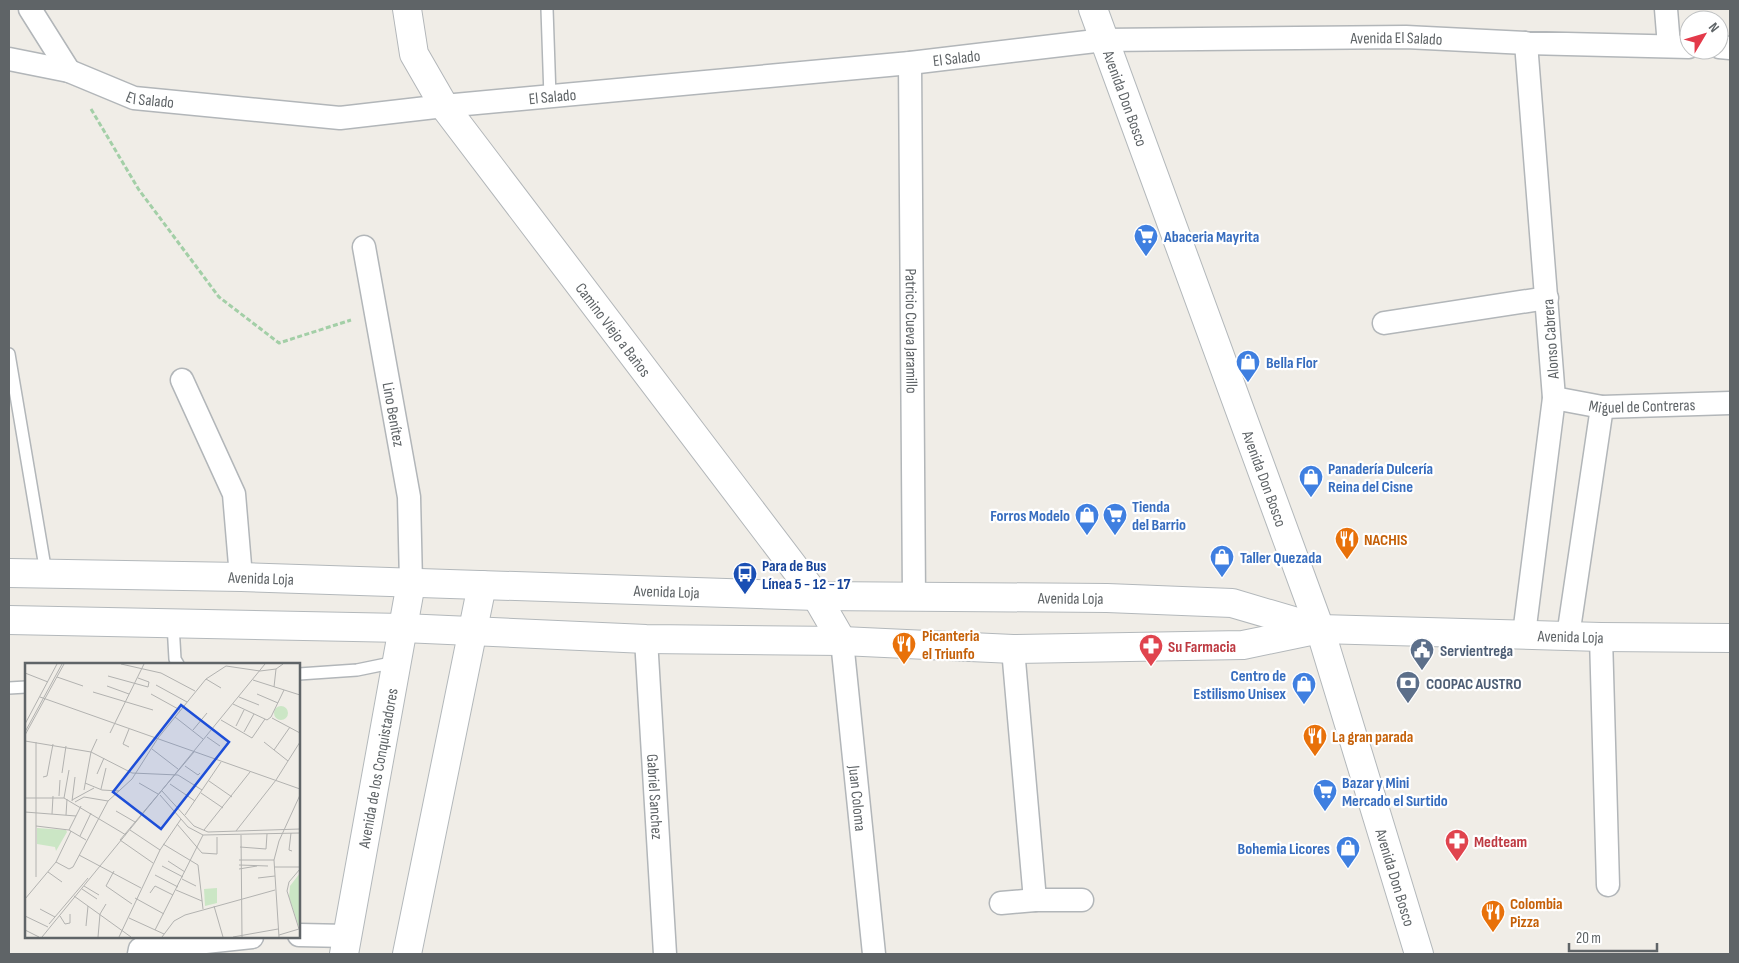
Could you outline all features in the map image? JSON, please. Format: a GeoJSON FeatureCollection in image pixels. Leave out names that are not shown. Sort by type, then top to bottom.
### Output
{"type":"FeatureCollection","features":[{"type":"Feature","properties":{"kind":"main road","name":"Camino Viejo a Baños"},"geometry":{"type":"LineString","coordinates":[[407,9],[414,54],[444,106],[816,596],[842,641]]}},
{"type":"Feature","properties":{"kind":"main road","name":"Avenida Don Bosco"},"geometry":{"type":"LineString","coordinates":[[1093,9],[1320,629],[1419,954]]}},
{"type":"Feature","properties":{"kind":"main road","name":"Avenida Loja"},"geometry":{"type":"LineString","coordinates":[[9,573],[241,577],[816,596],[1107,598],[1232,603],[1320,629]]}},
{"type":"Feature","properties":{"kind":"main road","name":"Avenida de los Conquistadores"},"geometry":{"type":"LineString","coordinates":[[346,945],[411,584]]}},
{"type":"Feature","properties":{"kind":"main road"},"geometry":{"type":"LineString","coordinates":[[407,954],[482,585]]}},
{"type":"Feature","properties":{"kind":"main road","name":"Avenida Loja"},"geometry":{"type":"LineString","coordinates":[[9,620],[404,628],[646,639],[842,641],[1013,649],[1243,645],[1320,629],[1601,637],[1730,638]]}},
{"type":"Feature","properties":{"kind":"street"},"geometry":{"type":"LineString","coordinates":[[30,9],[69,71]]}},
{"type":"Feature","properties":{"kind":"street"},"geometry":{"type":"LineString","coordinates":[[1666,9],[1679,46]]}},
{"type":"Feature","properties":{"kind":"street","name":"Avenida El Salado"},"geometry":{"type":"LineString","coordinates":[[1104,40],[1406,37],[1526,43],[1679,46]]}},
{"type":"Feature","properties":{"kind":"street","name":"El Salado"},"geometry":{"type":"LineString","coordinates":[[9,59],[69,71],[134,98],[340,118],[444,106],[910,63],[1104,40]]}},
{"type":"Feature","properties":{"kind":"street","name":"Alonso Cabrera"},"geometry":{"type":"LineString","coordinates":[[1524,634],[1554,398],[1526,43]]}},
{"type":"Feature","properties":{"kind":"street","name":"Patricio Cueva Jaramillo"},"geometry":{"type":"LineString","coordinates":[[910,63],[914,598]]}},
{"type":"Feature","properties":{"kind":"street","name":"Lino Benítez"},"geometry":{"type":"LineString","coordinates":[[364,247],[409,497],[411,584]]}},
{"type":"Feature","properties":{"kind":"street"},"geometry":{"type":"LineString","coordinates":[[1384,323],[1547,298]]}},
{"type":"Feature","properties":{"kind":"street"},"geometry":{"type":"LineString","coordinates":[[182,380],[234,494],[241,577]]}},
{"type":"Feature","properties":{"kind":"street","name":"Miguel de Contreras"},"geometry":{"type":"LineString","coordinates":[[1554,398],[1602,407],[1730,402]]}},
{"type":"Feature","properties":{"kind":"street"},"geometry":{"type":"LineString","coordinates":[[1568,636],[1602,407]]}},
{"type":"Feature","properties":{"kind":"street"},"geometry":{"type":"LineString","coordinates":[[1601,637],[1608,885]]}},
{"type":"Feature","properties":{"kind":"street","name":"Gabriel Sanchez"},"geometry":{"type":"LineString","coordinates":[[646,639],[665,954]]}},
{"type":"Feature","properties":{"kind":"street","name":"Juan Coloma"},"geometry":{"type":"LineString","coordinates":[[842,641],[874,954]]}},
{"type":"Feature","properties":{"kind":"street"},"geometry":{"type":"LineString","coordinates":[[1013,649],[1035,900]]}},
{"type":"Feature","properties":{"kind":"street"},"geometry":{"type":"LineString","coordinates":[[1001,903],[1035,900],[1082,900]]}},
{"type":"Feature","properties":{"kind":"street"},"geometry":{"type":"LineString","coordinates":[[300,934],[346,945]]}},
{"type":"Feature","properties":{"kind":"street"},"geometry":{"type":"LineString","coordinates":[[139,954],[140,949],[243,938]]}},
{"type":"Feature","properties":{"kind":"lane"},"geometry":{"type":"LineString","coordinates":[[547,9],[550,96]]}},
{"type":"Feature","properties":{"kind":"lane"},"geometry":{"type":"LineString","coordinates":[[9,354],[46,573]]}},
{"type":"Feature","properties":{"kind":"lane"},"geometry":{"type":"LineString","coordinates":[[173,624],[175,659],[177,663]]}},
{"type":"Feature","properties":{"kind":"lane"},"geometry":{"type":"LineString","coordinates":[[300,674],[357,670],[397,662]]}},
{"type":"Feature","properties":{"kind":"lane"},"geometry":{"type":"LineString","coordinates":[[9,688],[25,687]]}},
{"type":"Feature","properties":{"kind":"path"},"geometry":{"type":"LineString","coordinates":[[90,108],[140,190],[219,297],[278,343],[376,312]]}},
{"type":"Feature","properties":{"kind":"place","name":"Abaceria Mayrita"},"geometry":{"type":"Point","coordinates":[1146,257]}},
{"type":"Feature","properties":{"kind":"place","name":"Bella Flor"},"geometry":{"type":"Point","coordinates":[1248,383]}},
{"type":"Feature","properties":{"kind":"place","name":"Panadería Dulcería Reina del Cisne"},"geometry":{"type":"Point","coordinates":[1311,498]}},
{"type":"Feature","properties":{"kind":"place","name":"Forros Modelo"},"geometry":{"type":"Point","coordinates":[1087,536]}},
{"type":"Feature","properties":{"kind":"place","name":"Tienda del Barrio"},"geometry":{"type":"Point","coordinates":[1115,536]}},
{"type":"Feature","properties":{"kind":"place","name":"NACHIS"},"geometry":{"type":"Point","coordinates":[1347,560]}},
{"type":"Feature","properties":{"kind":"place","name":"Taller Quezada"},"geometry":{"type":"Point","coordinates":[1222,578]}},
{"type":"Feature","properties":{"kind":"place","name":"Para de Bus Línea 5 - 12 - 17"},"geometry":{"type":"Point","coordinates":[745,595]}},
{"type":"Feature","properties":{"kind":"place","name":"Picanteria el Triunfo"},"geometry":{"type":"Point","coordinates":[904,665]}},
{"type":"Feature","properties":{"kind":"place","name":"Su Farmacia"},"geometry":{"type":"Point","coordinates":[1151,667]}},
{"type":"Feature","properties":{"kind":"place","name":"Servientrega"},"geometry":{"type":"Point","coordinates":[1422,671]}},
{"type":"Feature","properties":{"kind":"place","name":"COOPAC AUSTRO"},"geometry":{"type":"Point","coordinates":[1408,704]}},
{"type":"Feature","properties":{"kind":"place","name":"Centro de Estilismo Unisex"},"geometry":{"type":"Point","coordinates":[1304,705]}},
{"type":"Feature","properties":{"kind":"place","name":"La gran parada"},"geometry":{"type":"Point","coordinates":[1315,757]}},
{"type":"Feature","properties":{"kind":"place","name":"Bazar y Mini Mercado el Surtido"},"geometry":{"type":"Point","coordinates":[1325,812]}},
{"type":"Feature","properties":{"kind":"place","name":"Medteam"},"geometry":{"type":"Point","coordinates":[1457,862]}},
{"type":"Feature","properties":{"kind":"place","name":"Bohemia Licores"},"geometry":{"type":"Point","coordinates":[1348,869]}},
{"type":"Feature","properties":{"kind":"place","name":"Colombia Pizza"},"geometry":{"type":"Point","coordinates":[1493,933]}}]}
